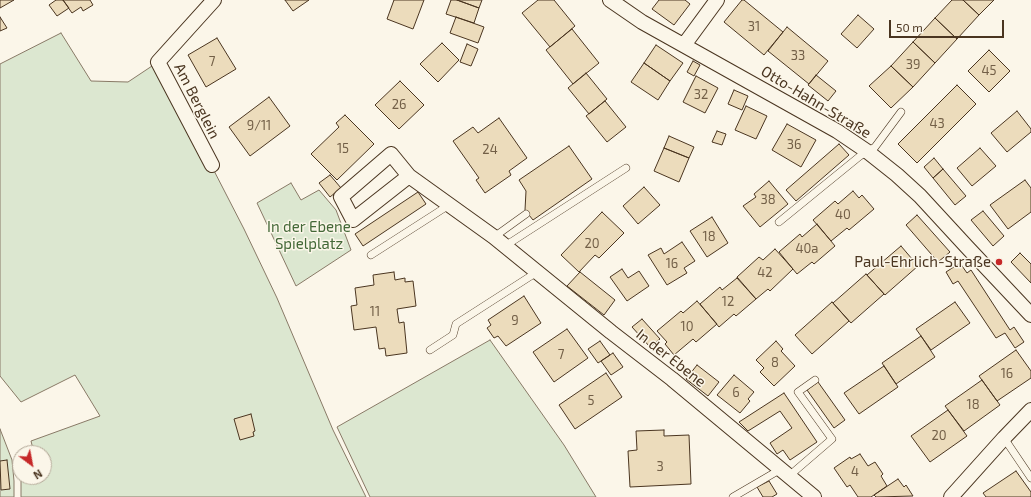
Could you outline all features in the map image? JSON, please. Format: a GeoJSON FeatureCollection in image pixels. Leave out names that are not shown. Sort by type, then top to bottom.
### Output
{"type":"FeatureCollection","features":[{"type":"Feature","properties":{"kind":"street","name":"Am Berglein"},"geometry":{"type":"LineString","coordinates":[[212,166],[158,62],[214,0]]}},
{"type":"Feature","properties":{"kind":"street","name":"Otto-Hahn-Straße"},"geometry":{"type":"LineString","coordinates":[[610,0],[642,22],[837,131],[868,152],[920,196],[1031,315]]}},
{"type":"Feature","properties":{"kind":"street"},"geometry":{"type":"LineString","coordinates":[[684,45],[717,0]]}},
{"type":"Feature","properties":{"kind":"street","name":"In der Ebene"},"geometry":{"type":"LineString","coordinates":[[409,176],[353,220],[341,197],[391,154],[409,176],[506,246],[672,379],[814,497]]}},
{"type":"Feature","properties":{"kind":"street"},"geometry":{"type":"LineString","coordinates":[[951,497],[1031,410]]}},
{"type":"Feature","properties":{"kind":"lane"},"geometry":{"type":"LineString","coordinates":[[779,222],[860,156],[875,148],[901,112]]}},
{"type":"Feature","properties":{"kind":"lane"},"geometry":{"type":"LineString","coordinates":[[506,246],[626,168]]}},
{"type":"Feature","properties":{"kind":"lane"},"geometry":{"type":"LineString","coordinates":[[371,255],[449,205]]}},
{"type":"Feature","properties":{"kind":"lane"},"geometry":{"type":"LineString","coordinates":[[494,237],[526,214]]}},
{"type":"Feature","properties":{"kind":"lane"},"geometry":{"type":"LineString","coordinates":[[430,350],[453,335],[456,324],[537,272]]}},
{"type":"Feature","properties":{"kind":"lane"},"geometry":{"type":"LineString","coordinates":[[733,497],[785,472],[832,439],[798,392],[815,380]]}},
{"type":"Feature","properties":{"kind":"lane"},"geometry":{"type":"LineString","coordinates":[[1004,438],[1031,478]]}},
{"type":"Feature","properties":{"kind":"green space"},"geometry":{"type":"Polygon","coordinates":[[[61,33],[91,81],[128,82],[158,62],[244,229],[277,298],[333,430],[366,497],[21,497],[21,485],[52,485],[52,445],[32,445],[31,441],[100,416],[75,375],[21,402],[0,376],[0,64],[61,33]]]}},
{"type":"Feature","properties":{"kind":"green space","name":"In der Ebene Spielplatz"},"geometry":{"type":"Polygon","coordinates":[[[291,183],[301,200],[319,190],[336,210],[351,250],[296,286],[257,203],[291,183]]]}},
{"type":"Feature","properties":{"kind":"green space"},"geometry":{"type":"Polygon","coordinates":[[[490,340],[564,445],[596,497],[370,497],[337,427],[490,340]]]}},
{"type":"Feature","properties":{"kind":"green space"},"geometry":{"type":"Polygon","coordinates":[[[0,429],[12,460],[12,485],[14,485],[14,497],[0,497],[0,429]]]}},
{"type":"Feature","properties":{"kind":"building"},"geometry":{"type":"Polygon","coordinates":[[[0,0],[14,0],[0,8],[0,0]]]}},
{"type":"Feature","properties":{"kind":"building"},"geometry":{"type":"Polygon","coordinates":[[[56,0],[63,0],[69,8],[57,16],[49,5],[56,0]]]}},
{"type":"Feature","properties":{"kind":"building"},"geometry":{"type":"Polygon","coordinates":[[[63,0],[90,0],[93,5],[83,11],[81,7],[72,13],[63,0]]]}},
{"type":"Feature","properties":{"kind":"building"},"geometry":{"type":"Polygon","coordinates":[[[285,0],[309,0],[293,11],[285,0]]]}},
{"type":"Feature","properties":{"kind":"building"},"geometry":{"type":"Polygon","coordinates":[[[394,0],[424,0],[413,29],[387,19],[394,0]]]}},
{"type":"Feature","properties":{"kind":"building"},"geometry":{"type":"Polygon","coordinates":[[[451,0],[457,0],[479,8],[474,23],[446,14],[451,0]]]}},
{"type":"Feature","properties":{"kind":"building"},"geometry":{"type":"Polygon","coordinates":[[[457,0],[482,0],[479,8],[457,0]]]}},
{"type":"Feature","properties":{"kind":"building"},"geometry":{"type":"Polygon","coordinates":[[[538,0],[554,0],[575,26],[550,47],[522,13],[538,0]]]}},
{"type":"Feature","properties":{"kind":"building"},"geometry":{"type":"Polygon","coordinates":[[[659,0],[685,0],[690,4],[674,25],[652,9],[659,0]]]}},
{"type":"Feature","properties":{"kind":"building"},"geometry":{"type":"Polygon","coordinates":[[[742,0],[744,0],[783,32],[764,55],[724,22],[742,0]]]}},
{"type":"Feature","properties":{"kind":"building"},"geometry":{"type":"Polygon","coordinates":[[[952,0],[963,0],[979,15],[957,39],[935,18],[952,0]]]}},
{"type":"Feature","properties":{"kind":"building"},"geometry":{"type":"Polygon","coordinates":[[[963,0],[994,0],[979,15],[963,0]]]}},
{"type":"Feature","properties":{"kind":"building"},"geometry":{"type":"Polygon","coordinates":[[[858,15],[874,29],[857,48],[841,34],[858,15]]]}},
{"type":"Feature","properties":{"kind":"building"},"geometry":{"type":"Polygon","coordinates":[[[0,17],[7,28],[0,31],[0,17]]]}},
{"type":"Feature","properties":{"kind":"building"},"geometry":{"type":"Polygon","coordinates":[[[456,17],[484,27],[478,43],[450,33],[456,17]]]}},
{"type":"Feature","properties":{"kind":"building"},"geometry":{"type":"Polygon","coordinates":[[[935,18],[957,39],[935,63],[913,42],[935,18]]]}},
{"type":"Feature","properties":{"kind":"building"},"geometry":{"type":"Polygon","coordinates":[[[787,27],[828,61],[809,84],[768,51],[787,27]]]}},
{"type":"Feature","properties":{"kind":"building"},"geometry":{"type":"Polygon","coordinates":[[[572,29],[599,63],[573,84],[546,50],[572,29]]]}},
{"type":"Feature","properties":{"kind":"building"},"geometry":{"type":"Polygon","coordinates":[[[217,38],[236,69],[206,87],[188,55],[217,38]]]}},
{"type":"Feature","properties":{"kind":"building"},"geometry":{"type":"Polygon","coordinates":[[[913,42],[935,63],[913,87],[891,66],[913,42]]]}},
{"type":"Feature","properties":{"kind":"building"},"geometry":{"type":"Polygon","coordinates":[[[442,43],[459,60],[438,82],[420,64],[442,43]]]}},
{"type":"Feature","properties":{"kind":"building"},"geometry":{"type":"Polygon","coordinates":[[[467,44],[478,49],[471,66],[460,62],[467,44]]]}},
{"type":"Feature","properties":{"kind":"building"},"geometry":{"type":"Polygon","coordinates":[[[656,45],[683,63],[670,81],[644,63],[656,45]]]}},
{"type":"Feature","properties":{"kind":"building"},"geometry":{"type":"Polygon","coordinates":[[[989,50],[1010,71],[989,92],[968,71],[989,50]]]}},
{"type":"Feature","properties":{"kind":"building"},"geometry":{"type":"Polygon","coordinates":[[[693,61],[700,65],[694,76],[687,72],[693,61]]]}},
{"type":"Feature","properties":{"kind":"building"},"geometry":{"type":"Polygon","coordinates":[[[644,63],[670,81],[658,100],[631,82],[644,63]]]}},
{"type":"Feature","properties":{"kind":"building"},"geometry":{"type":"Polygon","coordinates":[[[891,66],[913,87],[891,108],[869,86],[891,66]]]}},
{"type":"Feature","properties":{"kind":"building"},"geometry":{"type":"Polygon","coordinates":[[[586,73],[607,99],[589,114],[568,88],[586,73]]]}},
{"type":"Feature","properties":{"kind":"building"},"geometry":{"type":"Polygon","coordinates":[[[816,75],[836,91],[828,101],[808,85],[816,75]]]}},
{"type":"Feature","properties":{"kind":"building"},"geometry":{"type":"Polygon","coordinates":[[[696,76],[718,88],[705,113],[683,102],[696,76]]]}},
{"type":"Feature","properties":{"kind":"building"},"geometry":{"type":"Polygon","coordinates":[[[400,81],[424,105],[399,129],[375,105],[400,81]]]}},
{"type":"Feature","properties":{"kind":"building"},"geometry":{"type":"Polygon","coordinates":[[[957,85],[976,104],[917,163],[898,144],[957,85]]]}},
{"type":"Feature","properties":{"kind":"building"},"geometry":{"type":"Polygon","coordinates":[[[734,90],[748,96],[742,110],[728,104],[734,90]]]}},
{"type":"Feature","properties":{"kind":"building"},"geometry":{"type":"Polygon","coordinates":[[[269,97],[290,126],[250,156],[229,127],[269,97]]]}},
{"type":"Feature","properties":{"kind":"building"},"geometry":{"type":"Polygon","coordinates":[[[605,101],[626,127],[607,142],[586,116],[605,101]]]}},
{"type":"Feature","properties":{"kind":"building"},"geometry":{"type":"Polygon","coordinates":[[[746,106],[767,116],[756,139],[735,130],[746,106]]]}},
{"type":"Feature","properties":{"kind":"building"},"geometry":{"type":"Polygon","coordinates":[[[1017,111],[1031,129],[1031,132],[1007,152],[991,133],[1017,111]]]}},
{"type":"Feature","properties":{"kind":"building"},"geometry":{"type":"Polygon","coordinates":[[[345,115],[374,144],[337,180],[311,154],[339,127],[336,123],[345,115]]]}},
{"type":"Feature","properties":{"kind":"building"},"geometry":{"type":"Polygon","coordinates":[[[499,118],[527,158],[509,171],[511,175],[485,193],[476,180],[479,178],[453,141],[473,127],[478,133],[499,118]]]}},
{"type":"Feature","properties":{"kind":"building"},"geometry":{"type":"Polygon","coordinates":[[[787,124],[816,140],[801,167],[772,150],[787,124]]]}},
{"type":"Feature","properties":{"kind":"building"},"geometry":{"type":"Polygon","coordinates":[[[717,131],[726,134],[722,145],[712,142],[717,131]]]}},
{"type":"Feature","properties":{"kind":"building"},"geometry":{"type":"Polygon","coordinates":[[[669,136],[694,147],[689,158],[664,148],[669,136]]]}},
{"type":"Feature","properties":{"kind":"building"},"geometry":{"type":"Polygon","coordinates":[[[839,144],[849,155],[796,201],[786,190],[839,144]]]}},
{"type":"Feature","properties":{"kind":"building"},"geometry":{"type":"Polygon","coordinates":[[[569,146],[592,179],[533,220],[525,210],[526,191],[519,180],[569,146]]]}},
{"type":"Feature","properties":{"kind":"building"},"geometry":{"type":"Polygon","coordinates":[[[664,148],[689,158],[679,182],[654,171],[664,148]]]}},
{"type":"Feature","properties":{"kind":"building"},"geometry":{"type":"Polygon","coordinates":[[[980,148],[996,166],[972,186],[957,168],[980,148]]]}},
{"type":"Feature","properties":{"kind":"building"},"geometry":{"type":"Polygon","coordinates":[[[934,158],[943,169],[933,178],[924,167],[934,158]]]}},
{"type":"Feature","properties":{"kind":"building"},"geometry":{"type":"Polygon","coordinates":[[[943,169],[966,196],[955,205],[933,178],[943,169]]]}},
{"type":"Feature","properties":{"kind":"building"},"geometry":{"type":"Polygon","coordinates":[[[330,175],[341,188],[330,197],[319,183],[330,175]]]}},
{"type":"Feature","properties":{"kind":"building"},"geometry":{"type":"Polygon","coordinates":[[[1025,180],[1031,188],[1031,212],[1008,229],[990,205],[1025,180]]]}},
{"type":"Feature","properties":{"kind":"building"},"geometry":{"type":"Polygon","coordinates":[[[769,181],[788,204],[760,227],[743,206],[756,197],[754,194],[769,181]]]}},
{"type":"Feature","properties":{"kind":"building"},"geometry":{"type":"Polygon","coordinates":[[[644,187],[660,205],[638,224],[623,206],[644,187]]]}},
{"type":"Feature","properties":{"kind":"building"},"geometry":{"type":"Polygon","coordinates":[[[853,191],[859,198],[862,195],[874,209],[849,230],[847,228],[831,241],[813,220],[835,201],[838,204],[853,191]]]}},
{"type":"Feature","properties":{"kind":"building"},"geometry":{"type":"Polygon","coordinates":[[[418,192],[426,204],[363,246],[355,234],[418,192]]]}},
{"type":"Feature","properties":{"kind":"building"},"geometry":{"type":"Polygon","coordinates":[[[983,211],[1004,236],[993,246],[971,220],[983,211]]]}},
{"type":"Feature","properties":{"kind":"building"},"geometry":{"type":"Polygon","coordinates":[[[602,212],[624,233],[599,258],[595,255],[579,272],[561,255],[602,212]]]}},
{"type":"Feature","properties":{"kind":"building"},"geometry":{"type":"Polygon","coordinates":[[[917,215],[950,252],[938,262],[906,225],[917,215]]]}},
{"type":"Feature","properties":{"kind":"building"},"geometry":{"type":"Polygon","coordinates":[[[712,217],[728,243],[707,257],[690,231],[712,217]]]}},
{"type":"Feature","properties":{"kind":"building"},"geometry":{"type":"Polygon","coordinates":[[[817,224],[835,246],[814,264],[812,262],[797,274],[779,252],[800,234],[802,237],[817,224]]]}},
{"type":"Feature","properties":{"kind":"building"},"geometry":{"type":"Polygon","coordinates":[[[682,242],[695,261],[684,268],[687,273],[667,285],[648,255],[661,248],[664,254],[682,242]]]}},
{"type":"Feature","properties":{"kind":"building"},"geometry":{"type":"Polygon","coordinates":[[[901,246],[918,266],[885,295],[867,275],[901,246]]]}},
{"type":"Feature","properties":{"kind":"building"},"geometry":{"type":"Polygon","coordinates":[[[775,249],[793,269],[770,291],[768,289],[756,299],[737,277],[759,257],[763,260],[775,249]]]}},
{"type":"Feature","properties":{"kind":"building"},"geometry":{"type":"Polygon","coordinates":[[[1020,253],[1031,264],[1031,283],[1011,262],[1020,253]]]}},
{"type":"Feature","properties":{"kind":"building"},"geometry":{"type":"Polygon","coordinates":[[[960,263],[967,273],[971,270],[1010,330],[1014,327],[1024,342],[1015,348],[1005,333],[996,338],[958,281],[953,284],[946,272],[960,263]]]}},
{"type":"Feature","properties":{"kind":"building"},"geometry":{"type":"Polygon","coordinates":[[[622,269],[628,278],[639,271],[649,286],[627,301],[610,277],[622,269]]]}},
{"type":"Feature","properties":{"kind":"building"},"geometry":{"type":"Polygon","coordinates":[[[394,272],[395,280],[405,278],[405,282],[413,281],[416,306],[397,309],[399,323],[404,322],[407,353],[386,356],[385,348],[379,349],[376,327],[354,330],[351,306],[357,305],[355,288],[374,285],[373,275],[394,272]]]}},
{"type":"Feature","properties":{"kind":"building"},"geometry":{"type":"Polygon","coordinates":[[[580,272],[615,300],[604,315],[567,286],[580,272]]]}},
{"type":"Feature","properties":{"kind":"building"},"geometry":{"type":"Polygon","coordinates":[[[866,274],[884,294],[851,323],[833,303],[866,274]]]}},
{"type":"Feature","properties":{"kind":"building"},"geometry":{"type":"Polygon","coordinates":[[[737,278],[756,299],[736,316],[734,314],[719,327],[700,304],[720,287],[722,290],[737,278]]]}},
{"type":"Feature","properties":{"kind":"building"},"geometry":{"type":"Polygon","coordinates":[[[524,296],[541,323],[506,346],[498,336],[494,338],[487,328],[491,325],[488,320],[524,296]]]}},
{"type":"Feature","properties":{"kind":"building"},"geometry":{"type":"Polygon","coordinates":[[[697,301],[717,324],[696,342],[693,339],[674,355],[665,344],[667,342],[657,331],[681,311],[683,313],[697,301]]]}},
{"type":"Feature","properties":{"kind":"building"},"geometry":{"type":"Polygon","coordinates":[[[832,302],[849,321],[812,354],[795,335],[832,302]]]}},
{"type":"Feature","properties":{"kind":"building"},"geometry":{"type":"Polygon","coordinates":[[[955,302],[970,323],[931,350],[916,329],[955,302]]]}},
{"type":"Feature","properties":{"kind":"building"},"geometry":{"type":"Polygon","coordinates":[[[642,319],[660,339],[650,347],[632,327],[642,319]]]}},
{"type":"Feature","properties":{"kind":"building"},"geometry":{"type":"Polygon","coordinates":[[[567,329],[588,358],[554,382],[533,352],[567,329]]]}},
{"type":"Feature","properties":{"kind":"building"},"geometry":{"type":"Polygon","coordinates":[[[921,336],[935,357],[896,384],[882,363],[921,336]]]}},
{"type":"Feature","properties":{"kind":"building"},"geometry":{"type":"Polygon","coordinates":[[[600,341],[610,355],[598,363],[588,349],[600,341]]]}},
{"type":"Feature","properties":{"kind":"building"},"geometry":{"type":"Polygon","coordinates":[[[776,341],[783,349],[781,351],[795,366],[774,386],[760,372],[764,368],[756,360],[776,341]]]}},
{"type":"Feature","properties":{"kind":"building"},"geometry":{"type":"Polygon","coordinates":[[[1016,350],[1031,371],[1031,378],[997,401],[979,376],[1016,350]]]}},
{"type":"Feature","properties":{"kind":"building"},"geometry":{"type":"Polygon","coordinates":[[[613,353],[623,367],[611,375],[601,361],[613,353]]]}},
{"type":"Feature","properties":{"kind":"building"},"geometry":{"type":"Polygon","coordinates":[[[697,365],[719,382],[708,396],[686,379],[697,365]]]}},
{"type":"Feature","properties":{"kind":"building"},"geometry":{"type":"Polygon","coordinates":[[[884,366],[898,387],[859,414],[844,393],[884,366]]]}},
{"type":"Feature","properties":{"kind":"building"},"geometry":{"type":"Polygon","coordinates":[[[606,373],[622,397],[575,429],[559,405],[606,373]]]}},
{"type":"Feature","properties":{"kind":"building"},"geometry":{"type":"Polygon","coordinates":[[[734,375],[754,392],[748,399],[750,401],[740,413],[717,395],[734,375]]]}},
{"type":"Feature","properties":{"kind":"building"},"geometry":{"type":"Polygon","coordinates":[[[982,380],[1000,405],[964,431],[945,406],[982,380]]]}},
{"type":"Feature","properties":{"kind":"building"},"geometry":{"type":"Polygon","coordinates":[[[818,382],[845,420],[834,428],[807,390],[818,382]]]}},
{"type":"Feature","properties":{"kind":"building"},"geometry":{"type":"Polygon","coordinates":[[[784,393],[817,442],[790,460],[783,450],[777,454],[770,443],[792,428],[780,411],[748,431],[739,422],[784,393]]]}},
{"type":"Feature","properties":{"kind":"building"},"geometry":{"type":"Polygon","coordinates":[[[948,410],[967,436],[930,462],[911,436],[948,410]]]}},
{"type":"Feature","properties":{"kind":"building"},"geometry":{"type":"Polygon","coordinates":[[[251,414],[255,431],[253,432],[254,436],[240,440],[234,419],[251,414]]]}},
{"type":"Feature","properties":{"kind":"building"},"geometry":{"type":"Polygon","coordinates":[[[664,430],[664,436],[689,435],[691,484],[630,487],[628,451],[637,450],[636,431],[664,430]]]}},
{"type":"Feature","properties":{"kind":"building"},"geometry":{"type":"Polygon","coordinates":[[[860,454],[868,466],[875,462],[883,474],[881,476],[887,486],[871,497],[858,497],[850,485],[847,487],[834,468],[850,457],[851,459],[860,454]]]}},
{"type":"Feature","properties":{"kind":"building"},"geometry":{"type":"Polygon","coordinates":[[[7,460],[10,489],[1,490],[0,461],[7,460]]]}},
{"type":"Feature","properties":{"kind":"building"},"geometry":{"type":"Polygon","coordinates":[[[1016,471],[1031,492],[1031,497],[986,497],[983,493],[1016,471]]]}},
{"type":"Feature","properties":{"kind":"building"},"geometry":{"type":"Polygon","coordinates":[[[898,479],[904,487],[906,485],[913,496],[876,497],[874,495],[898,479]]]}},
{"type":"Feature","properties":{"kind":"building"},"geometry":{"type":"Polygon","coordinates":[[[769,481],[777,494],[772,497],[763,497],[757,487],[769,481]]]}},
{"type":"Feature","properties":{"kind":"place","name":"Paul-Ehrlich-Straße"},"geometry":{"type":"Point","coordinates":[999,262]}}]}
